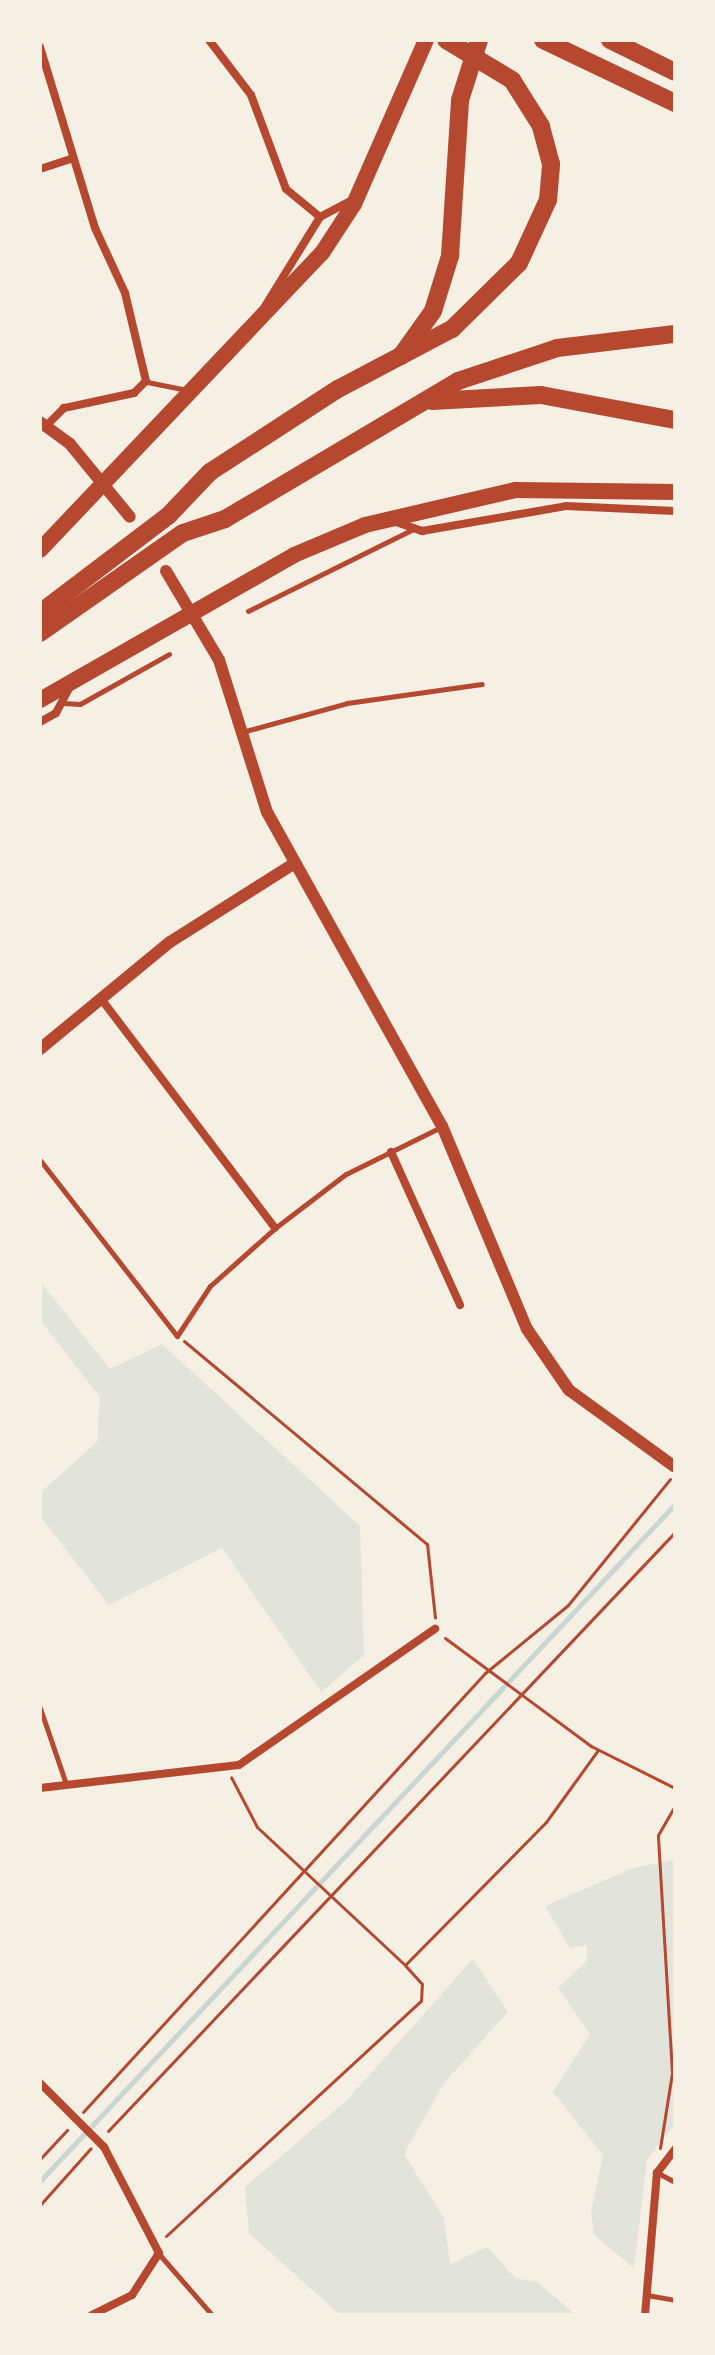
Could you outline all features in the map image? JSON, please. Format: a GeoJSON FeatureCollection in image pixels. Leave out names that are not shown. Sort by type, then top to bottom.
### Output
{"type":"FeatureCollection","features":[{"type":"Feature","properties":{"kind":"highway"},"geometry":{"type":"LineString","coordinates":[[40,550],[187,390],[322,253],[357,198],[426,40]]}},
{"type":"Feature","properties":{"kind":"highway"},"geometry":{"type":"LineString","coordinates":[[40,613],[169,515],[210,472],[338,389],[390,367],[490,297],[542,219],[551,181],[544,136],[534,109],[494,65],[446,40]]}},
{"type":"Feature","properties":{"kind":"highway"},"geometry":{"type":"LineString","coordinates":[[390,367],[426,324],[446,270],[460,100],[479,40]]}},
{"type":"Feature","properties":{"kind":"highway"},"geometry":{"type":"LineString","coordinates":[[543,40],[675,103]]}},
{"type":"Feature","properties":{"kind":"highway"},"geometry":{"type":"LineString","coordinates":[[610,40],[675,72]]}},
{"type":"Feature","properties":{"kind":"highway"},"geometry":{"type":"LineString","coordinates":[[40,633],[183,533],[225,519],[418,404],[487,368],[557,348],[675,334]]}},
{"type":"Feature","properties":{"kind":"highway"},"geometry":{"type":"LineString","coordinates":[[418,404],[478,393],[541,395],[675,420]]}},
{"type":"Feature","properties":{"kind":"highway"},"geometry":{"type":"LineString","coordinates":[[40,700],[294,555],[387,519],[516,490],[675,492]]}},
{"type":"Feature","properties":{"kind":"street"},"geometry":{"type":"LineString","coordinates":[[209,40],[251,95],[286,189],[320,217]]}},
{"type":"Feature","properties":{"kind":"street"},"geometry":{"type":"LineString","coordinates":[[40,47],[71,159],[125,293],[146,381],[134,393],[64,408],[44,424],[103,481],[130,517]]}},
{"type":"Feature","properties":{"kind":"street"},"geometry":{"type":"LineString","coordinates":[[40,169],[71,159]]}},
{"type":"Feature","properties":{"kind":"street"},"geometry":{"type":"LineString","coordinates":[[260,319],[267,295],[320,217],[357,198]]}},
{"type":"Feature","properties":{"kind":"street"},"geometry":{"type":"LineString","coordinates":[[387,519],[414,528],[566,506],[675,511]]}},
{"type":"Feature","properties":{"kind":"street"},"geometry":{"type":"LineString","coordinates":[[166,571],[194,610],[219,660],[241,732],[292,865],[442,1126],[527,1329],[569,1390],[675,1467]]}},
{"type":"Feature","properties":{"kind":"street"},"geometry":{"type":"LineString","coordinates":[[40,722],[63,703],[73,680]]}},
{"type":"Feature","properties":{"kind":"street"},"geometry":{"type":"LineString","coordinates":[[40,1049],[203,918],[292,865]]}},
{"type":"Feature","properties":{"kind":"street"},"geometry":{"type":"LineString","coordinates":[[102,1000],[275,1228]]}},
{"type":"Feature","properties":{"kind":"street"},"geometry":{"type":"LineString","coordinates":[[391,1152],[460,1305]]}},
{"type":"Feature","properties":{"kind":"street"},"geometry":{"type":"LineString","coordinates":[[40,1788],[65,1781],[239,1765],[435,1629]]}},
{"type":"Feature","properties":{"kind":"street"},"geometry":{"type":"LineString","coordinates":[[40,2083],[98,2141],[157,2249],[132,2295],[92,2315]]}},
{"type":"Feature","properties":{"kind":"street"},"geometry":{"type":"LineString","coordinates":[[645,2315],[657,2173],[675,2149]]}},
{"type":"Feature","properties":{"kind":"lane"},"geometry":{"type":"LineString","coordinates":[[146,381],[187,390]]}},
{"type":"Feature","properties":{"kind":"lane"},"geometry":{"type":"LineString","coordinates":[[248,611],[414,528]]}},
{"type":"Feature","properties":{"kind":"lane"},"geometry":{"type":"LineString","coordinates":[[63,703],[80,704],[169,654]]}},
{"type":"Feature","properties":{"kind":"lane"},"geometry":{"type":"LineString","coordinates":[[241,732],[347,703],[482,684]]}},
{"type":"Feature","properties":{"kind":"lane"},"geometry":{"type":"LineString","coordinates":[[40,1160],[177,1336],[210,1286],[275,1228],[346,1174],[442,1126]]}},
{"type":"Feature","properties":{"kind":"lane"},"geometry":{"type":"LineString","coordinates":[[40,1708],[65,1781]]}},
{"type":"Feature","properties":{"kind":"lane"},"geometry":{"type":"LineString","coordinates":[[657,2173],[675,2182]]}},
{"type":"Feature","properties":{"kind":"lane"},"geometry":{"type":"LineString","coordinates":[[157,2249],[212,2315]]}},
{"type":"Feature","properties":{"kind":"lane"},"geometry":{"type":"LineString","coordinates":[[647,2295],[675,2300]]}},
{"type":"Feature","properties":{"kind":"path"},"geometry":{"type":"LineString","coordinates":[[177,1336],[427,1544],[435,1629],[485,1673],[598,1750],[675,1788]]}},
{"type":"Feature","properties":{"kind":"path"},"geometry":{"type":"LineString","coordinates":[[40,2159],[485,1673],[568,1605],[675,1473]]}},
{"type":"Feature","properties":{"kind":"path"},"geometry":{"type":"LineString","coordinates":[[40,2205],[332,1895],[515,1694],[566,1653],[675,1532]]}},
{"type":"Feature","properties":{"kind":"path"},"geometry":{"type":"LineString","coordinates":[[405,1965],[546,1822],[598,1750]]}},
{"type":"Feature","properties":{"kind":"path"},"geometry":{"type":"LineString","coordinates":[[157,2249],[421,2001],[422,1984],[405,1965],[307,1869],[257,1827],[226,1766]]}},
{"type":"Feature","properties":{"kind":"path"},"geometry":{"type":"LineString","coordinates":[[657,2173],[672,2073],[658,1835],[675,1806]]}},
{"type":"Feature","properties":{"kind":"shaded area"},"geometry":{"type":"Polygon","coordinates":[[[40,1281],[110,1369],[162,1344],[360,1526],[364,1655],[321,1692],[222,1548],[109,1605],[40,1516],[40,1493],[97,1442],[100,1397],[40,1320],[40,1281]]]}},
{"type":"Feature","properties":{"kind":"shaded area"},"geometry":{"type":"Polygon","coordinates":[[[675,1860],[675,2124],[647,2160],[634,2268],[594,2235],[591,2212],[603,2155],[553,2092],[590,2034],[558,1988],[587,1961],[587,1945],[570,1948],[545,1906],[633,1868],[675,1860]]]}},
{"type":"Feature","properties":{"kind":"shaded area"},"geometry":{"type":"Polygon","coordinates":[[[473,1959],[508,2012],[444,2083],[404,2154],[444,2218],[450,2264],[487,2247],[515,2278],[537,2282],[576,2315],[340,2315],[249,2233],[245,2187],[346,2101],[473,1959]]]}},
{"type":"Feature","properties":{"kind":"waterway"},"geometry":{"type":"LineString","coordinates":[[40,2181],[675,1504]]}}]}
